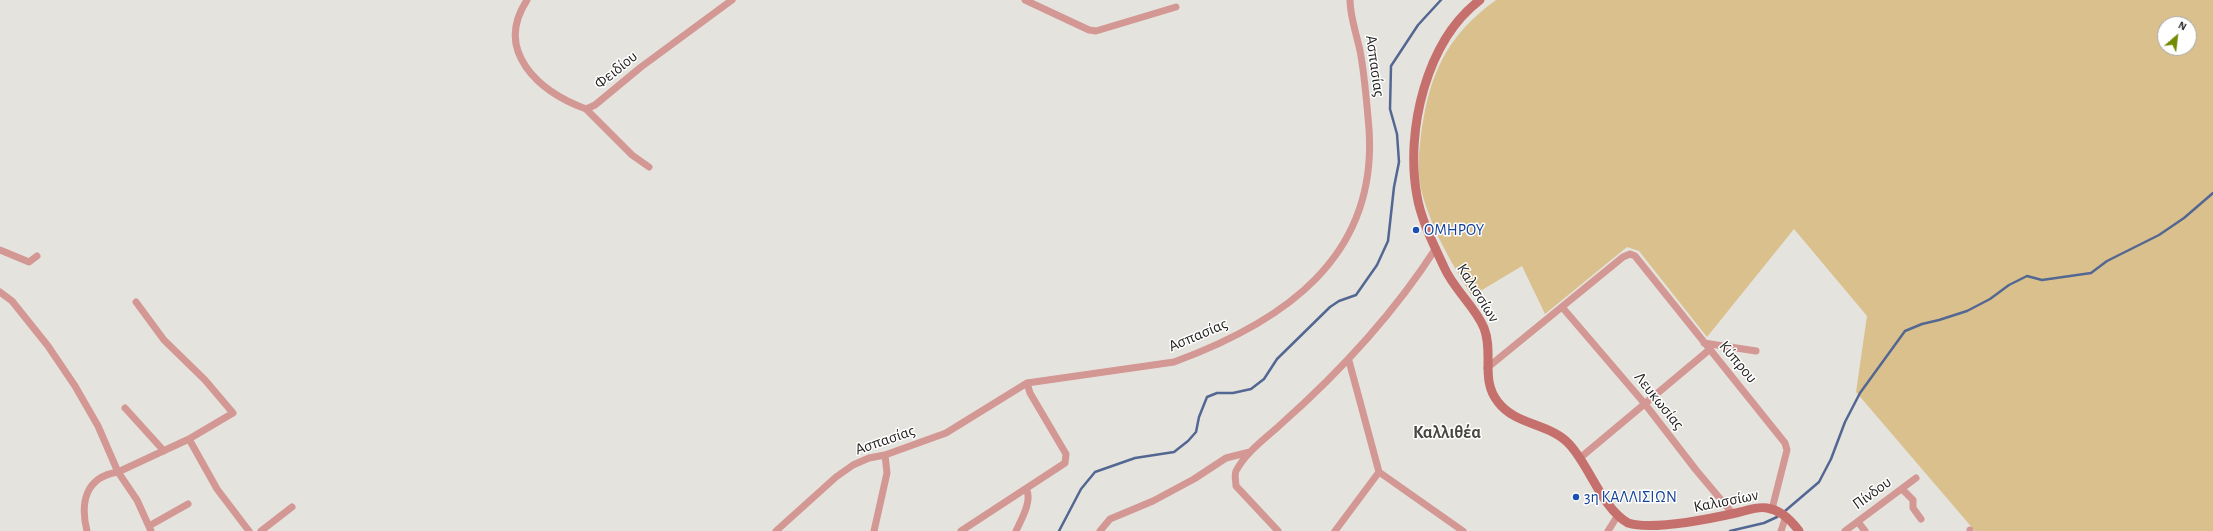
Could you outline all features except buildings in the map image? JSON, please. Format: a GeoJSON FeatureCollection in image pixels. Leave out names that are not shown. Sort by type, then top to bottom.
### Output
{"type":"FeatureCollection","features":[{"type":"Feature","properties":{"kind":"main road","name":"Καλισσίων"},"geometry":{"type":"LineString","coordinates":[[1480,0],[1460,20],[1437,53],[1427,78],[1418,120],[1414,156],[1417,197],[1436,248],[1451,281],[1484,329],[1488,343],[1487,368],[1491,390],[1503,408],[1518,418],[1559,436],[1569,443],[1618,515],[1634,525],[1652,527],[1686,524],[1757,508],[1772,509],[1786,516],[1799,531]]}},
{"type":"Feature","properties":{"kind":"street","name":"Φειδίου"},"geometry":{"type":"LineString","coordinates":[[527,0],[519,16],[516,29],[517,46],[520,57],[533,78],[574,104],[586,109],[596,105],[641,68],[732,0]]}},
{"type":"Feature","properties":{"kind":"street"},"geometry":{"type":"LineString","coordinates":[[1025,0],[1089,30],[1096,31],[1176,6]]}},
{"type":"Feature","properties":{"kind":"street","name":"Ασπασίας"},"geometry":{"type":"LineString","coordinates":[[776,531],[836,476],[869,458],[946,433],[1027,383],[1174,362],[1196,354],[1250,328],[1279,311],[1305,290],[1332,261],[1355,223],[1368,178],[1369,129],[1362,57],[1350,0]]}},
{"type":"Feature","properties":{"kind":"street"},"geometry":{"type":"LineString","coordinates":[[586,109],[632,155],[649,167]]}},
{"type":"Feature","properties":{"kind":"street"},"geometry":{"type":"LineString","coordinates":[[1278,531],[1236,486],[1235,472],[1250,452],[1328,382],[1349,361],[1406,293],[1436,248]]}},
{"type":"Feature","properties":{"kind":"street"},"geometry":{"type":"LineString","coordinates":[[0,250],[29,262],[36,256]]}},
{"type":"Feature","properties":{"kind":"street","name":"Κύπρου"},"geometry":{"type":"LineString","coordinates":[[1562,307],[1623,257],[1630,254],[1635,256],[1709,350],[1765,416],[1785,443],[1787,450],[1772,509]]}},
{"type":"Feature","properties":{"kind":"street"},"geometry":{"type":"LineString","coordinates":[[0,292],[12,300],[48,346],[75,386],[98,426],[118,472],[137,500],[150,529],[188,504]]}},
{"type":"Feature","properties":{"kind":"street"},"geometry":{"type":"LineString","coordinates":[[87,531],[83,510],[90,488],[106,474],[118,472],[189,439],[233,413],[205,380],[164,340],[136,302]]}},
{"type":"Feature","properties":{"kind":"street"},"geometry":{"type":"LineString","coordinates":[[1487,368],[1562,307]]}},
{"type":"Feature","properties":{"kind":"street","name":"Λευκωσίας"},"geometry":{"type":"LineString","coordinates":[[1562,307],[1645,404],[1696,470],[1733,514]]}},
{"type":"Feature","properties":{"kind":"street"},"geometry":{"type":"LineString","coordinates":[[1704,343],[1756,352]]}},
{"type":"Feature","properties":{"kind":"street"},"geometry":{"type":"LineString","coordinates":[[1580,458],[1709,350]]}},
{"type":"Feature","properties":{"kind":"street"},"geometry":{"type":"LineString","coordinates":[[1349,361],[1379,472],[1463,531]]}},
{"type":"Feature","properties":{"kind":"street"},"geometry":{"type":"LineString","coordinates":[[960,531],[1065,463],[1067,459],[1066,454],[1030,393],[1027,383]]}},
{"type":"Feature","properties":{"kind":"street"},"geometry":{"type":"LineString","coordinates":[[125,408],[164,451]]}},
{"type":"Feature","properties":{"kind":"street"},"geometry":{"type":"LineString","coordinates":[[189,439],[217,489],[249,531]]}},
{"type":"Feature","properties":{"kind":"street"},"geometry":{"type":"LineString","coordinates":[[1100,531],[1110,520],[1153,501],[1194,479],[1226,458],[1250,452]]}},
{"type":"Feature","properties":{"kind":"street"},"geometry":{"type":"LineString","coordinates":[[874,531],[887,473],[885,454]]}},
{"type":"Feature","properties":{"kind":"street"},"geometry":{"type":"LineString","coordinates":[[1335,531],[1379,472]]}},
{"type":"Feature","properties":{"kind":"street","name":"Πίνδου"},"geometry":{"type":"LineString","coordinates":[[1845,531],[1916,478]]}},
{"type":"Feature","properties":{"kind":"street"},"geometry":{"type":"LineString","coordinates":[[1016,531],[1028,502],[1029,493],[1026,489]]}},
{"type":"Feature","properties":{"kind":"street"},"geometry":{"type":"LineString","coordinates":[[1902,489],[1912,500],[1913,508],[1921,519]]}},
{"type":"Feature","properties":{"kind":"street"},"geometry":{"type":"LineString","coordinates":[[261,531],[292,507]]}},
{"type":"Feature","properties":{"kind":"street"},"geometry":{"type":"LineString","coordinates":[[1608,531],[1618,515]]}},
{"type":"Feature","properties":{"kind":"street"},"geometry":{"type":"LineString","coordinates":[[1780,531],[1786,516]]}},
{"type":"Feature","properties":{"kind":"street"},"geometry":{"type":"LineString","coordinates":[[1858,522],[1865,531]]}},
{"type":"Feature","properties":{"kind":"shaded area"},"geometry":{"type":"Polygon","coordinates":[[[1496,0],[2213,0],[2213,531],[1975,531],[1856,392],[1867,316],[1794,229],[1707,337],[1639,251],[1627,247],[1545,314],[1522,266],[1472,296],[1449,258],[1430,218],[1421,189],[1419,176],[1421,135],[1424,113],[1429,94],[1435,75],[1443,58],[1452,43],[1464,28],[1496,0]]]}},
{"type":"Feature","properties":{"kind":"waterway"},"geometry":{"type":"LineString","coordinates":[[1059,531],[1081,489],[1095,472],[1135,458],[1174,452],[1188,441],[1196,432],[1199,417],[1207,397],[1217,393],[1233,393],[1251,389],[1264,379],[1277,359],[1330,307],[1339,301],[1356,295],[1377,265],[1388,241],[1394,187],[1399,162],[1397,134],[1390,109],[1391,66],[1418,25],[1441,0]]}},
{"type":"Feature","properties":{"kind":"waterway"},"geometry":{"type":"LineString","coordinates":[[1785,511],[1819,482],[1831,459],[1845,422],[1860,393],[1905,331],[1922,324],[1967,311],[1990,299],[2009,285],[2027,276],[2042,280],[2091,273],[2107,261],[2159,235],[2184,218],[2213,193]]}},
{"type":"Feature","properties":{"kind":"waterway"},"geometry":{"type":"LineString","coordinates":[[1730,531],[1764,523],[1777,517]]}},
{"type":"Feature","properties":{"kind":"place","name":"ΟΜΗΡΟΥ"},"geometry":{"type":"Point","coordinates":[1416,230]}},
{"type":"Feature","properties":{"kind":"place","name":"3η ΚΑΛΛΙΣΙΩΝ"},"geometry":{"type":"Point","coordinates":[1576,497]}},
{"type":"Feature","properties":{"kind":"district","name":"Καλλιθέα"},"geometry":{"type":"Point","coordinates":[1447,433]}}]}
